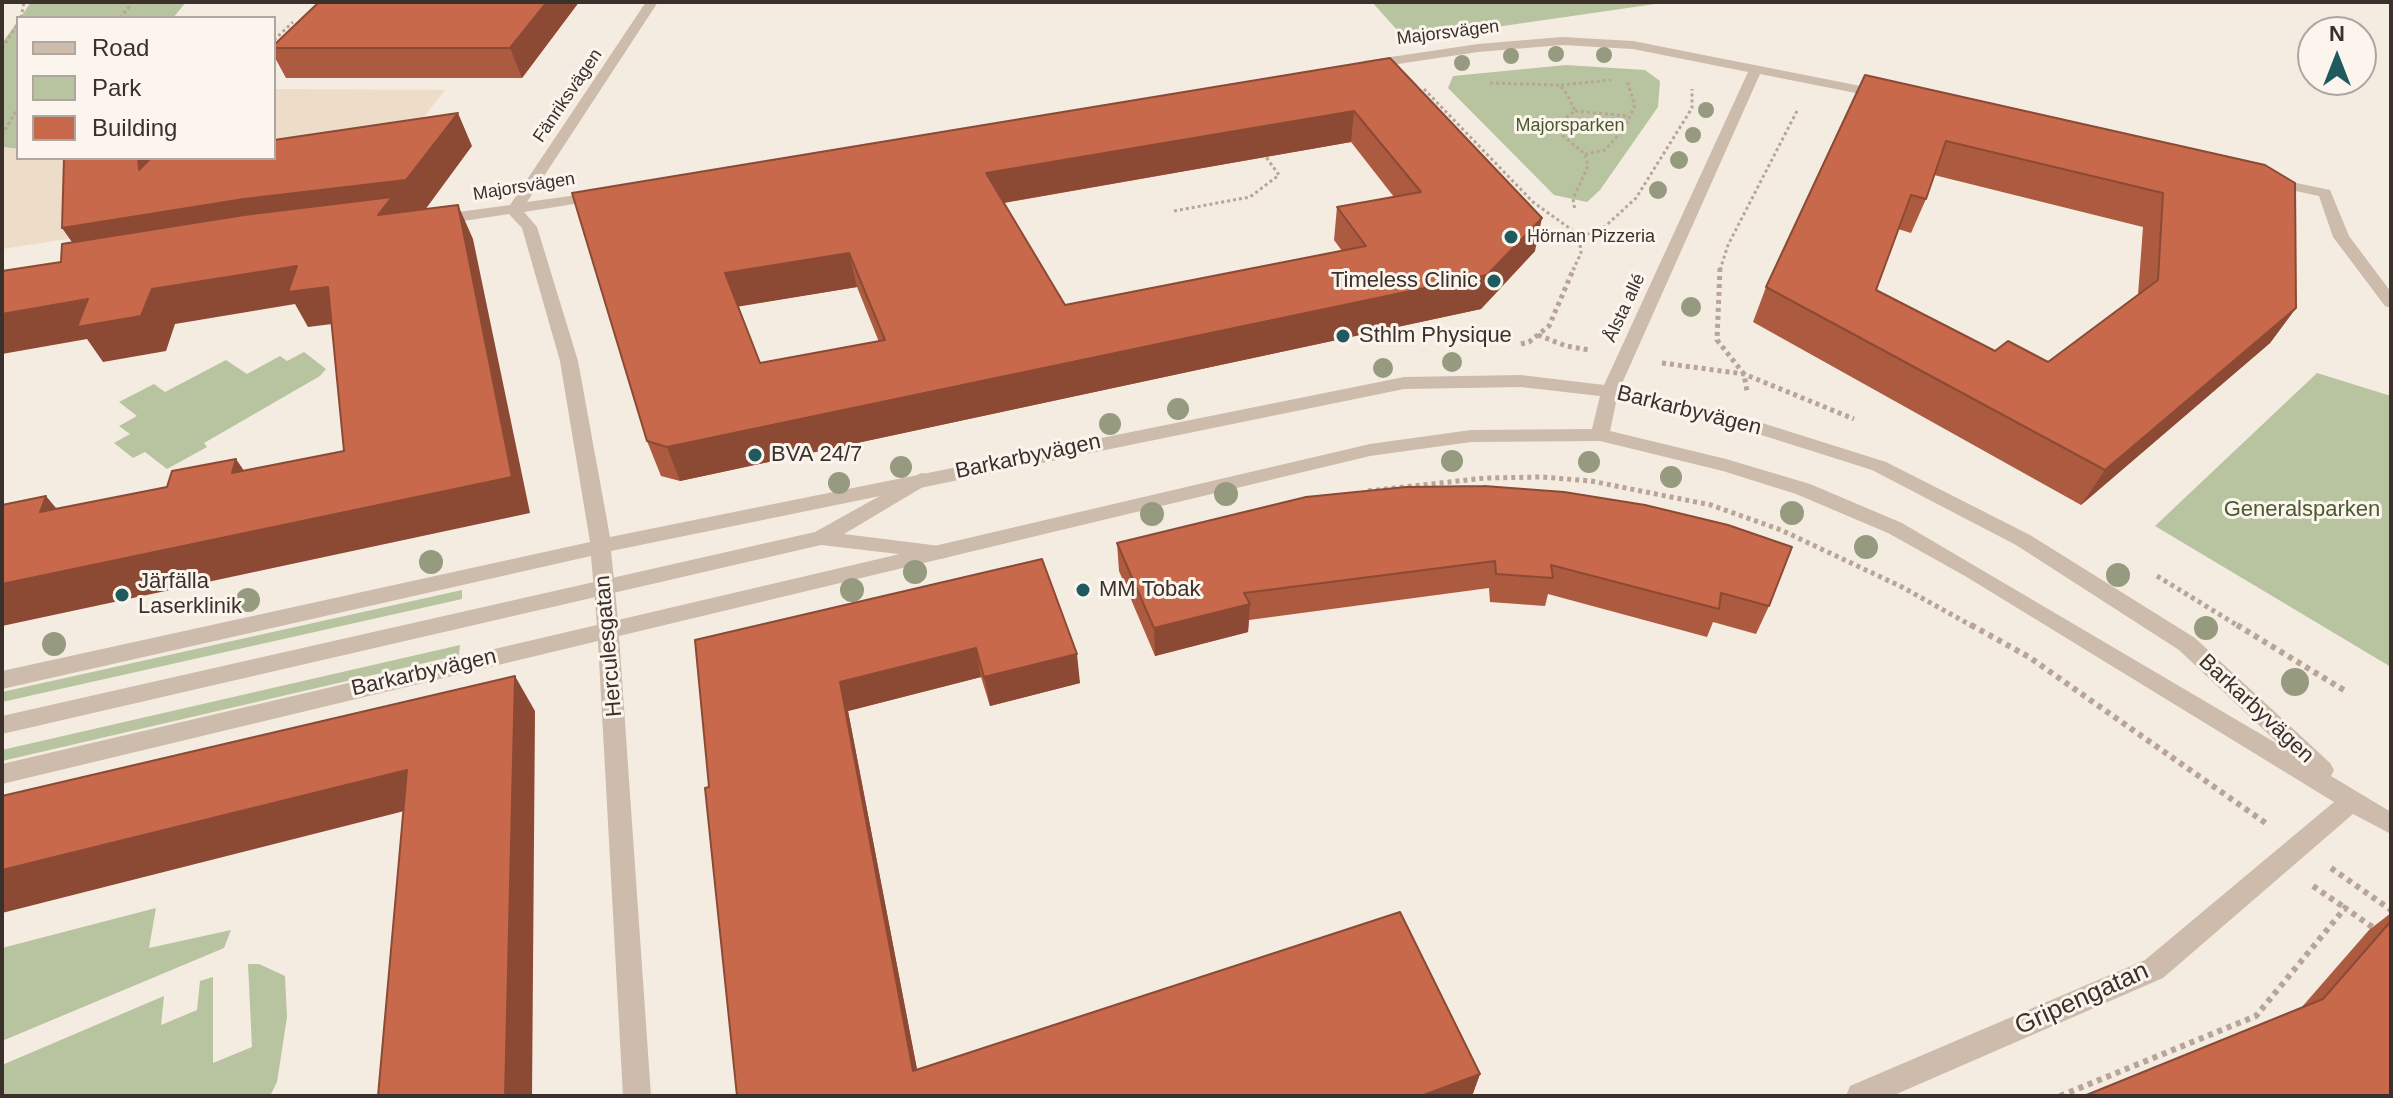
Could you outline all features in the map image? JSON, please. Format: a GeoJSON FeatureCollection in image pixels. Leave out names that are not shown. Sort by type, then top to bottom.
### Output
{"type":"FeatureCollection","features":[{"type":"Feature","properties":{"kind":"street","name":"Fänriksvägen"},"geometry":{"type":"LineString","coordinates":[[514,210],[652,2]]}},
{"type":"Feature","properties":{"kind":"street","name":"Majorsvägen"},"geometry":{"type":"LineString","coordinates":[[1349,68],[1478,48],[1562,41],[1633,45],[1899,98]]}},
{"type":"Feature","properties":{"kind":"street","name":"Ålsta allé"},"geometry":{"type":"LineString","coordinates":[[1600,435],[1610,391],[1756,69]]}},
{"type":"Feature","properties":{"kind":"street"},"geometry":{"type":"LineString","coordinates":[[2249,176],[2325,193],[2341,237],[2391,303]]}},
{"type":"Feature","properties":{"kind":"street","name":"Majorsvägen"},"geometry":{"type":"LineString","coordinates":[[421,222],[620,192]]}},
{"type":"Feature","properties":{"kind":"street","name":"Herculesgatan"},"geometry":{"type":"LineString","coordinates":[[514,210],[529,227],[569,361],[598,520],[609,631],[637,1096]]}},
{"type":"Feature","properties":{"kind":"street","name":"Barkarbyvägen"},"geometry":{"type":"LineString","coordinates":[[2,680],[600,547],[1404,383],[1521,381],[1610,391],[1737,421],[1879,466],[2023,540],[2187,644],[2352,799]]}},
{"type":"Feature","properties":{"kind":"street","name":"Barkarbyvägen"},"geometry":{"type":"LineString","coordinates":[[2,774],[1370,450],[1471,436],[1600,435],[1726,465],[1803,489],[1895,528],[1972,571],[2391,824]]}},
{"type":"Feature","properties":{"kind":"street","name":"Barkarbyvägen"},"geometry":{"type":"LineString","coordinates":[[2,725],[821,538],[922,479]]}},
{"type":"Feature","properties":{"kind":"street","name":"Barkarbyvägen"},"geometry":{"type":"LineString","coordinates":[[821,538],[941,552]]}},
{"type":"Feature","properties":{"kind":"street","name":"Gripengatan"},"geometry":{"type":"LineString","coordinates":[[1860,1096],[2154,969],[2352,799]]}},
{"type":"Feature","properties":{"kind":"path"},"geometry":{"type":"LineString","coordinates":[[276,38],[293,22]]}},
{"type":"Feature","properties":{"kind":"path"},"geometry":{"type":"LineString","coordinates":[[2,48],[16,27]]}},
{"type":"Feature","properties":{"kind":"path"},"geometry":{"type":"LineString","coordinates":[[1395,60],[1533,202],[1579,235],[1598,233],[1636,198],[1692,108],[1693,91],[1687,82],[1698,56]]}},
{"type":"Feature","properties":{"kind":"path"},"geometry":{"type":"LineString","coordinates":[[1484,83],[1560,85],[1640,78]]}},
{"type":"Feature","properties":{"kind":"path"},"geometry":{"type":"LineString","coordinates":[[1744,374],[1717,340],[1718,275],[1728,245],[1811,79]]}},
{"type":"Feature","properties":{"kind":"path"},"geometry":{"type":"LineString","coordinates":[[1585,154],[1605,150],[1613,144],[1635,105],[1627,81]]}},
{"type":"Feature","properties":{"kind":"path"},"geometry":{"type":"LineString","coordinates":[[1560,85],[1575,111]]}},
{"type":"Feature","properties":{"kind":"path"},"geometry":{"type":"LineString","coordinates":[[2,135],[16,111]]}},
{"type":"Feature","properties":{"kind":"path"},"geometry":{"type":"LineString","coordinates":[[1575,211],[1573,199],[1588,166],[1585,154],[1563,136],[1560,128],[1562,120],[1575,111],[1629,116]]}},
{"type":"Feature","properties":{"kind":"path"},"geometry":{"type":"LineString","coordinates":[[1174,211],[1250,197],[1279,175],[1266,157]]}},
{"type":"Feature","properties":{"kind":"path"},"geometry":{"type":"LineString","coordinates":[[1355,493],[1485,478],[1542,477],[1591,481],[1700,502],[1781,530],[1902,587],[2029,657],[2391,910]]}},
{"type":"Feature","properties":{"kind":"path"},"geometry":{"type":"LineString","coordinates":[[2060,1096],[2256,1016],[2345,908],[2391,940]]}},
{"type":"Feature","properties":{"kind":"green space"},"geometry":{"type":"Polygon","coordinates":[[[31,2],[186,2],[175,16],[21,16],[31,2]]]}},
{"type":"Feature","properties":{"kind":"green space"},"geometry":{"type":"Polygon","coordinates":[[[1372,2],[1669,2],[1406,40],[1372,2]]]}},
{"type":"Feature","properties":{"kind":"green space"},"geometry":{"type":"Polygon","coordinates":[[[16,24],[16,149],[2,147],[2,43],[16,24]]]}},
{"type":"Feature","properties":{"kind":"green space","name":"Majorsparken"},"geometry":{"type":"Polygon","coordinates":[[[1566,65],[1645,70],[1660,81],[1658,107],[1600,190],[1587,202],[1554,195],[1448,88],[1453,76],[1566,65]]]}},
{"type":"Feature","properties":{"kind":"green space"},"geometry":{"type":"Polygon","coordinates":[[[304,352],[326,369],[320,376],[204,443],[207,447],[167,469],[145,452],[133,458],[114,443],[130,434],[119,426],[137,416],[119,402],[154,384],[165,392],[226,360],[247,374],[280,356],[287,361],[304,352]]]}},
{"type":"Feature","properties":{"kind":"green space","name":"Generalsparken"},"geometry":{"type":"Polygon","coordinates":[[[2317,373],[2391,396],[2391,667],[2155,526],[2317,373]]]}},
{"type":"Feature","properties":{"kind":"green space"},"geometry":{"type":"Polygon","coordinates":[[[462,590],[462,599],[2,702],[2,692],[462,590]]]}},
{"type":"Feature","properties":{"kind":"green space"},"geometry":{"type":"Polygon","coordinates":[[[460,645],[459,655],[2,761],[2,750],[460,645]]]}},
{"type":"Feature","properties":{"kind":"green space"},"geometry":{"type":"Polygon","coordinates":[[[156,908],[149,948],[231,930],[224,948],[2,1041],[2,948],[156,908]]]}},
{"type":"Feature","properties":{"kind":"green space"},"geometry":{"type":"Polygon","coordinates":[[[248,964],[259,964],[285,976],[287,1017],[277,1082],[270,1096],[2,1096],[2,1065],[164,996],[161,1025],[197,1010],[200,981],[213,977],[213,1063],[252,1047],[248,964]]]}},
{"type":"Feature","properties":{"kind":"shaded area"},"geometry":{"type":"Polygon","coordinates":[[[276,89],[445,90],[402,145],[276,158],[276,89]]]}},
{"type":"Feature","properties":{"kind":"shaded area"},"geometry":{"type":"Polygon","coordinates":[[[2,148],[16,149],[16,160],[87,160],[86,236],[2,249],[2,148]]]}},
{"type":"Feature","properties":{"kind":"building"},"geometry":{"type":"Polygon","coordinates":[[[319,2],[547,2],[510,48],[276,48],[276,43],[319,2]]]}},
{"type":"Feature","properties":{"kind":"building"},"geometry":{"type":"Polygon","coordinates":[[[1390,58],[1542,218],[1487,275],[667,447],[647,441],[572,193],[1390,58]],[[1354,111],[986,173],[1065,305],[1366,246],[1337,207],[1421,192],[1354,111]],[[849,253],[725,273],[760,363],[885,340],[849,253]]]}},
{"type":"Feature","properties":{"kind":"building"},"geometry":{"type":"Polygon","coordinates":[[[1865,75],[2265,165],[2295,183],[2296,308],[2105,470],[1766,287],[1865,75]],[[1946,141],[1926,199],[1911,195],[1876,290],[1995,351],[2008,341],[2048,362],[2158,280],[2163,193],[1946,141]]]}},
{"type":"Feature","properties":{"kind":"building"},"geometry":{"type":"Polygon","coordinates":[[[458,113],[406,180],[244,199],[62,228],[64,160],[138,160],[139,170],[149,160],[276,160],[276,140],[458,113]]]}},
{"type":"Feature","properties":{"kind":"building"},"geometry":{"type":"Polygon","coordinates":[[[392,197],[378,215],[458,205],[512,477],[2,584],[2,505],[46,496],[40,512],[167,487],[172,471],[236,459],[232,473],[344,451],[328,287],[288,292],[297,266],[152,289],[141,316],[77,327],[88,299],[2,314],[2,271],[61,262],[62,244],[244,215],[392,197]]]}},
{"type":"Feature","properties":{"kind":"building"},"geometry":{"type":"Polygon","coordinates":[[[1484,486],[1564,492],[1645,505],[1728,525],[1792,547],[1769,606],[1721,593],[1719,609],[1551,565],[1553,578],[1496,574],[1495,561],[1244,593],[1250,604],[1154,628],[1117,543],[1306,497],[1406,487],[1484,486]]]}},
{"type":"Feature","properties":{"kind":"building"},"geometry":{"type":"Polygon","coordinates":[[[1042,559],[1077,654],[984,677],[976,648],[840,682],[913,1071],[1400,912],[1480,1074],[1421,1096],[737,1096],[705,788],[709,787],[695,640],[1042,559]]]}},
{"type":"Feature","properties":{"kind":"building"},"geometry":{"type":"Polygon","coordinates":[[[515,676],[505,1096],[378,1096],[407,770],[2,870],[2,796],[515,676]]]}},
{"type":"Feature","properties":{"kind":"building"},"geometry":{"type":"Polygon","coordinates":[[[2391,921],[2391,1096],[2084,1096],[2323,999],[2391,921]]]}},
{"type":"Feature","properties":{"kind":"place","name":"Hörnan Pizzeria"},"geometry":{"type":"Point","coordinates":[1511,237]}},
{"type":"Feature","properties":{"kind":"place","name":"Timeless Clinic"},"geometry":{"type":"Point","coordinates":[1494,281]}},
{"type":"Feature","properties":{"kind":"place","name":"Sthlm Physique"},"geometry":{"type":"Point","coordinates":[1343,336]}},
{"type":"Feature","properties":{"kind":"place","name":"BVA 24/7"},"geometry":{"type":"Point","coordinates":[755,455]}},
{"type":"Feature","properties":{"kind":"place","name":"MM Tobak"},"geometry":{"type":"Point","coordinates":[1083,590]}},
{"type":"Feature","properties":{"kind":"place","name":"Järfälla Laserklinik"},"geometry":{"type":"Point","coordinates":[122,595]}}]}
